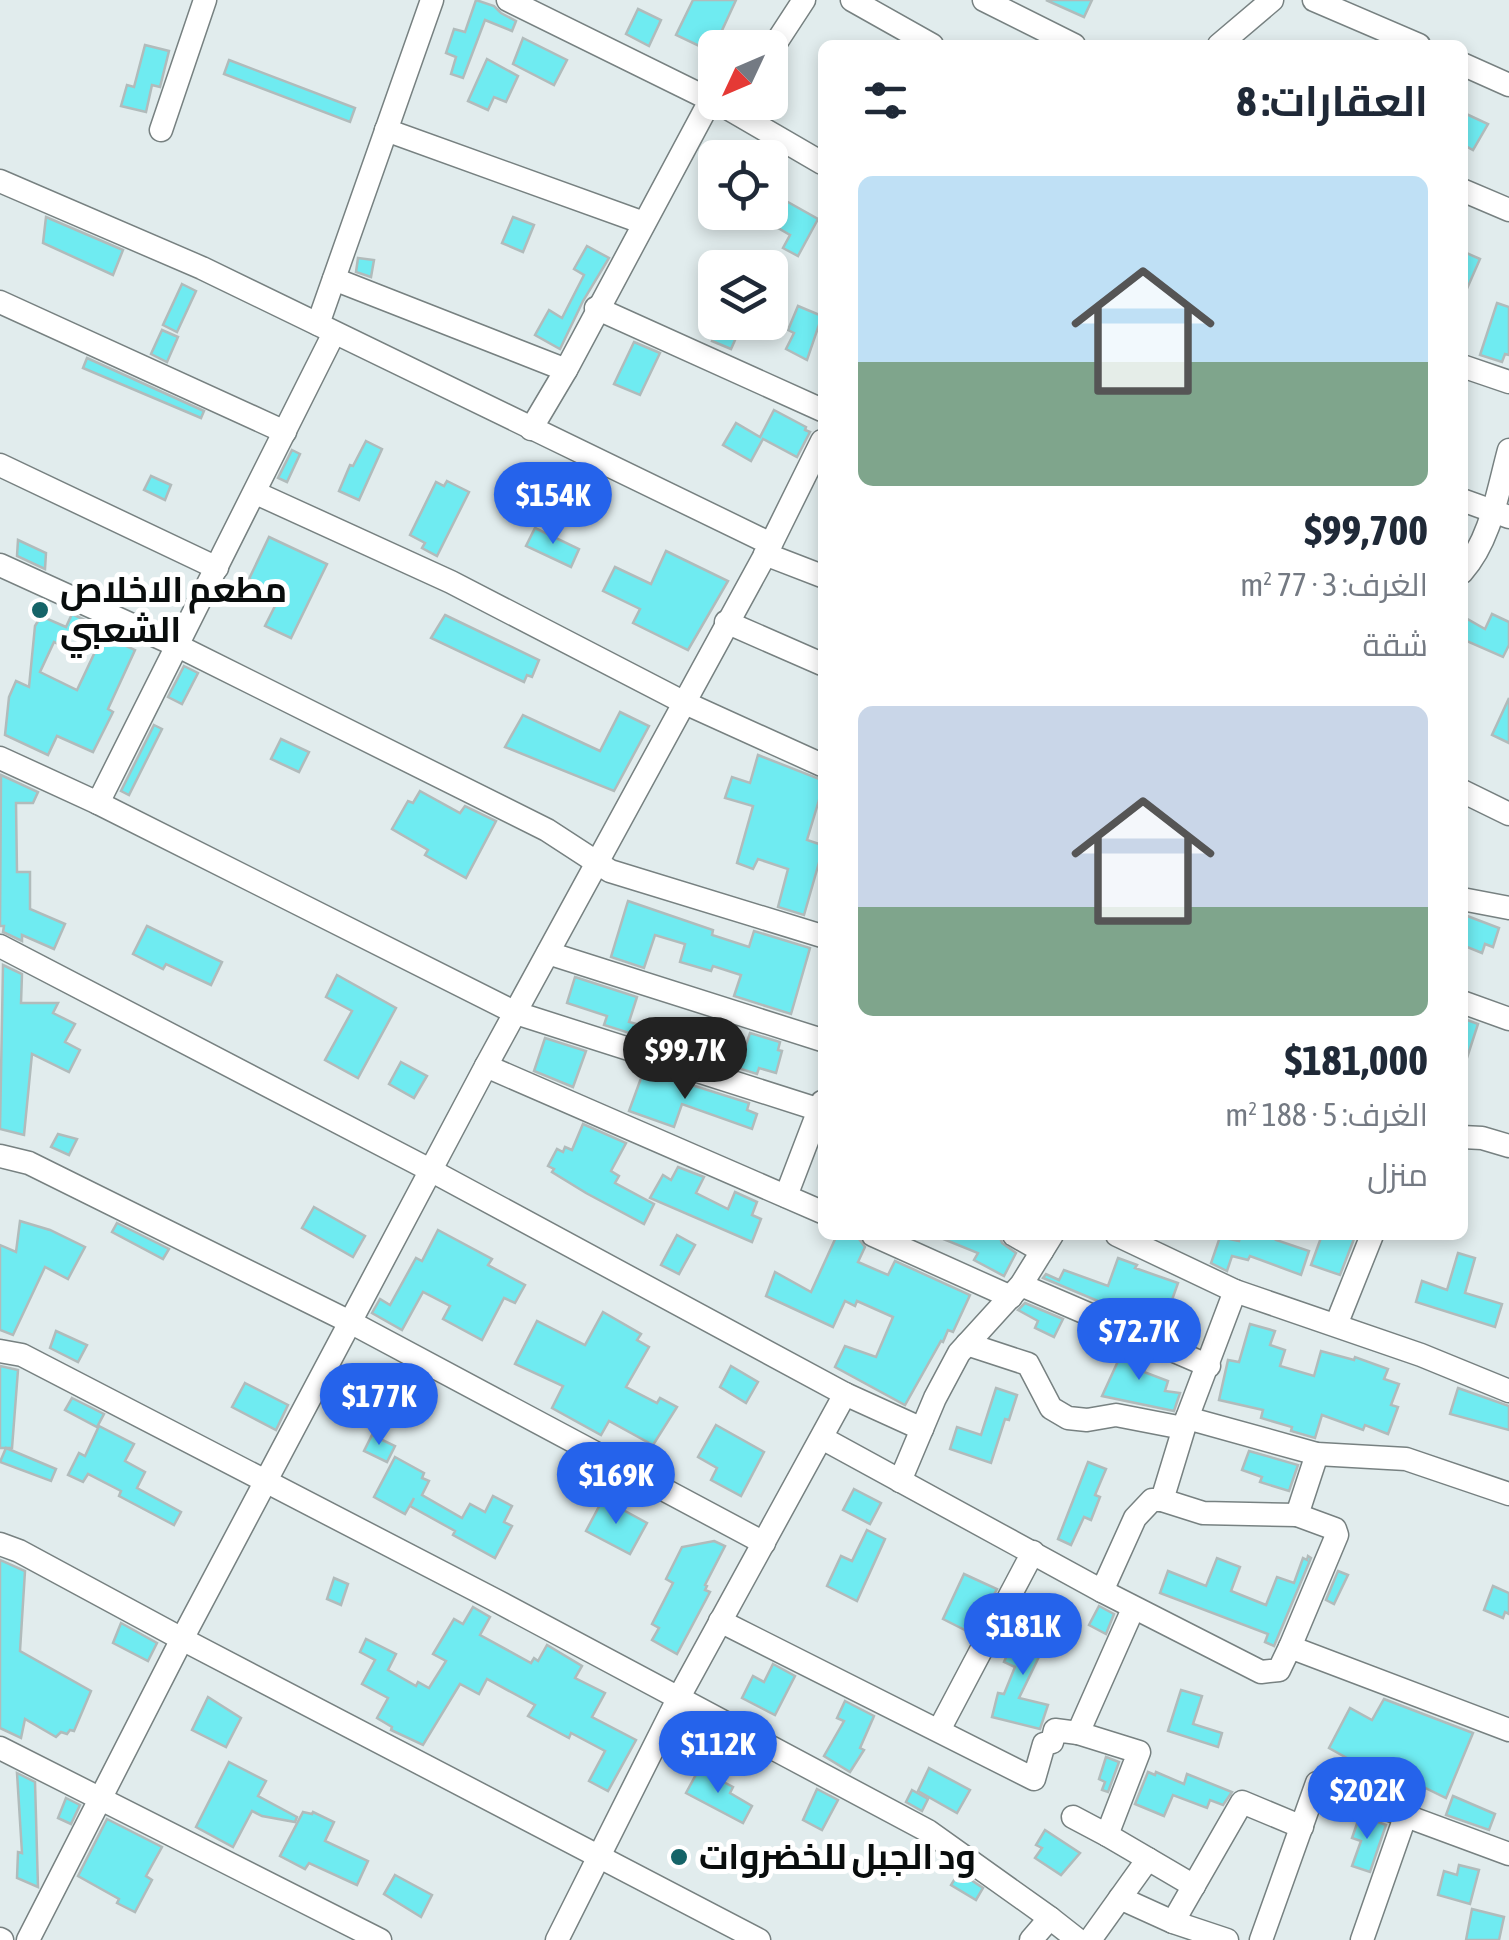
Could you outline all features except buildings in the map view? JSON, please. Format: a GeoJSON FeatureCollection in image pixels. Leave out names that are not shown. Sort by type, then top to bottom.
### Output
{"type":"FeatureCollection","features":[{"type":"Feature","properties":{"kind":"street"},"geometry":{"type":"LineString","coordinates":[[161,130],[206,0]]}},
{"type":"Feature","properties":{"kind":"street"},"geometry":{"type":"LineString","coordinates":[[98,803],[285,432],[326,329],[334,278],[432,0]]}},
{"type":"Feature","properties":{"kind":"street"},"geometry":{"type":"LineString","coordinates":[[508,0],[538,6],[698,90]]}},
{"type":"Feature","properties":{"kind":"street"},"geometry":{"type":"LineString","coordinates":[[784,30],[804,0]]}},
{"type":"Feature","properties":{"kind":"street"},"geometry":{"type":"LineString","coordinates":[[852,0],[923,40]]}},
{"type":"Feature","properties":{"kind":"street"},"geometry":{"type":"LineString","coordinates":[[984,0],[1064,40]]}},
{"type":"Feature","properties":{"kind":"street"},"geometry":{"type":"LineString","coordinates":[[1225,40],[1272,0]]}},
{"type":"Feature","properties":{"kind":"street"},"geometry":{"type":"LineString","coordinates":[[1314,0],[1407,40]]}},
{"type":"Feature","properties":{"kind":"street"},"geometry":{"type":"LineString","coordinates":[[1468,67],[1509,85]]}},
{"type":"Feature","properties":{"kind":"street"},"geometry":{"type":"LineString","coordinates":[[531,429],[644,223],[711,120]]}},
{"type":"Feature","properties":{"kind":"street"},"geometry":{"type":"LineString","coordinates":[[750,120],[818,161]]}},
{"type":"Feature","properties":{"kind":"street"},"geometry":{"type":"LineString","coordinates":[[386,130],[644,223]]}},
{"type":"Feature","properties":{"kind":"street"},"geometry":{"type":"LineString","coordinates":[[0,180],[118,230],[326,329],[818,574]]}},
{"type":"Feature","properties":{"kind":"street"},"geometry":{"type":"LineString","coordinates":[[1468,193],[1509,210]]}},
{"type":"Feature","properties":{"kind":"street"},"geometry":{"type":"LineString","coordinates":[[334,278],[566,370]]}},
{"type":"Feature","properties":{"kind":"street"},"geometry":{"type":"LineString","coordinates":[[0,302],[285,432]]}},
{"type":"Feature","properties":{"kind":"street"},"geometry":{"type":"LineString","coordinates":[[596,308],[818,408]]}},
{"type":"Feature","properties":{"kind":"street"},"geometry":{"type":"LineString","coordinates":[[1468,368],[1509,382]]}},
{"type":"Feature","properties":{"kind":"street"},"geometry":{"type":"LineString","coordinates":[[28,1940],[182,1639],[486,1066],[768,549],[818,449]]}},
{"type":"Feature","properties":{"kind":"street"},"geometry":{"type":"LineString","coordinates":[[1468,561],[1501,514],[1509,450]]}},
{"type":"Feature","properties":{"kind":"street"},"geometry":{"type":"LineString","coordinates":[[0,465],[218,568]]}},
{"type":"Feature","properties":{"kind":"street"},"geometry":{"type":"LineString","coordinates":[[256,493],[451,582],[683,702],[818,763]]}},
{"type":"Feature","properties":{"kind":"street"},"geometry":{"type":"LineString","coordinates":[[1468,502],[1501,514]]}},
{"type":"Feature","properties":{"kind":"street"},"geometry":{"type":"LineString","coordinates":[[0,565],[178,646],[547,830],[596,862],[638,882],[818,935]]}},
{"type":"Feature","properties":{"kind":"street"},"geometry":{"type":"LineString","coordinates":[[726,622],[818,662]]}},
{"type":"Feature","properties":{"kind":"street"},"geometry":{"type":"LineString","coordinates":[[0,758],[516,1012],[818,1115]]}},
{"type":"Feature","properties":{"kind":"street"},"geometry":{"type":"LineString","coordinates":[[1468,794],[1509,814]]}},
{"type":"Feature","properties":{"kind":"street"},"geometry":{"type":"LineString","coordinates":[[1468,900],[1509,908]]}},
{"type":"Feature","properties":{"kind":"street"},"geometry":{"type":"LineString","coordinates":[[0,946],[432,1171],[846,1394],[922,1429]]}},
{"type":"Feature","properties":{"kind":"street"},"geometry":{"type":"LineString","coordinates":[[548,952],[818,1039]]}},
{"type":"Feature","properties":{"kind":"street"},"geometry":{"type":"LineString","coordinates":[[1468,1004],[1509,1019]]}},
{"type":"Feature","properties":{"kind":"street"},"geometry":{"type":"LineString","coordinates":[[486,1066],[818,1210]]}},
{"type":"Feature","properties":{"kind":"street"},"geometry":{"type":"LineString","coordinates":[[786,1196],[818,1121]]}},
{"type":"Feature","properties":{"kind":"street"},"geometry":{"type":"LineString","coordinates":[[1468,1137],[1509,1146]]}},
{"type":"Feature","properties":{"kind":"street"},"geometry":{"type":"LineString","coordinates":[[0,1156],[29,1163],[352,1324],[764,1543]]}},
{"type":"Feature","properties":{"kind":"street"},"geometry":{"type":"LineString","coordinates":[[887,1240],[1209,1366]]}},
{"type":"Feature","properties":{"kind":"street"},"geometry":{"type":"LineString","coordinates":[[1128,1240],[1235,1291],[1509,1391]]}},
{"type":"Feature","properties":{"kind":"street"},"geometry":{"type":"LineString","coordinates":[[1336,1325],[1370,1240]]}},
{"type":"Feature","properties":{"kind":"street"},"geometry":{"type":"LineString","coordinates":[[900,1481],[951,1366],[966,1344],[1016,1291],[1047,1243]]}},
{"type":"Feature","properties":{"kind":"street"},"geometry":{"type":"LineString","coordinates":[[1162,1500],[1185,1423],[1235,1291]]}},
{"type":"Feature","properties":{"kind":"street"},"geometry":{"type":"LineString","coordinates":[[966,1344],[1028,1364],[1051,1408],[1068,1418],[1087,1420],[1116,1415],[1185,1423],[1317,1454],[1406,1459],[1509,1494]]}},
{"type":"Feature","properties":{"kind":"street"},"geometry":{"type":"LineString","coordinates":[[0,1351],[22,1355],[267,1481],[928,1831],[1078,1940]]}},
{"type":"Feature","properties":{"kind":"street"},"geometry":{"type":"LineString","coordinates":[[558,1940],[679,1697],[846,1394]]}},
{"type":"Feature","properties":{"kind":"street"},"geometry":{"type":"LineString","coordinates":[[822,1438],[1133,1608],[1260,1672],[1279,1670],[1337,1535],[1335,1529],[1297,1515],[1203,1513],[1152,1500],[1135,1518],[1102,1591]]}},
{"type":"Feature","properties":{"kind":"street"},"geometry":{"type":"LineString","coordinates":[[1297,1515],[1317,1454]]}},
{"type":"Feature","properties":{"kind":"street"},"geometry":{"type":"LineString","coordinates":[[0,1544],[19,1550],[759,1940]]}},
{"type":"Feature","properties":{"kind":"street"},"geometry":{"type":"LineString","coordinates":[[939,1730],[1033,1552]]}},
{"type":"Feature","properties":{"kind":"street"},"geometry":{"type":"LineString","coordinates":[[1078,1733],[1133,1608]]}},
{"type":"Feature","properties":{"kind":"street"},"geometry":{"type":"LineString","coordinates":[[720,1621],[1034,1779],[1044,1744],[1052,1742],[1055,1730],[1139,1752],[1107,1835]]}},
{"type":"Feature","properties":{"kind":"street"},"geometry":{"type":"LineString","coordinates":[[1290,1647],[1509,1730]]}},
{"type":"Feature","properties":{"kind":"street"},"geometry":{"type":"LineString","coordinates":[[0,1748],[380,1940]]}},
{"type":"Feature","properties":{"kind":"street"},"geometry":{"type":"LineString","coordinates":[[1262,1940],[1316,1783],[1509,1854]]}},
{"type":"Feature","properties":{"kind":"street"},"geometry":{"type":"LineString","coordinates":[[1173,1922],[1242,1802],[1302,1828]]}},
{"type":"Feature","properties":{"kind":"street"},"geometry":{"type":"LineString","coordinates":[[1073,1817],[1194,1886]]}},
{"type":"Feature","properties":{"kind":"street"},"geometry":{"type":"LineString","coordinates":[[1362,1940],[1405,1817]]}},
{"type":"Feature","properties":{"kind":"street"},"geometry":{"type":"LineString","coordinates":[[1090,1940],[1148,1859]]}},
{"type":"Feature","properties":{"kind":"street"},"geometry":{"type":"LineString","coordinates":[[1120,1898],[1173,1922],[1228,1940]]}},
{"type":"Feature","properties":{"kind":"street"},"geometry":{"type":"LineString","coordinates":[[1030,1940],[1050,1918]]}},
{"type":"Feature","properties":{"kind":"place","name":"مطعم الاخلاص الشعبي"},"geometry":{"type":"Point","coordinates":[40,610]}},
{"type":"Feature","properties":{"kind":"place","name":"ود الجبل للخضروات"},"geometry":{"type":"Point","coordinates":[679,1857]}}]}
